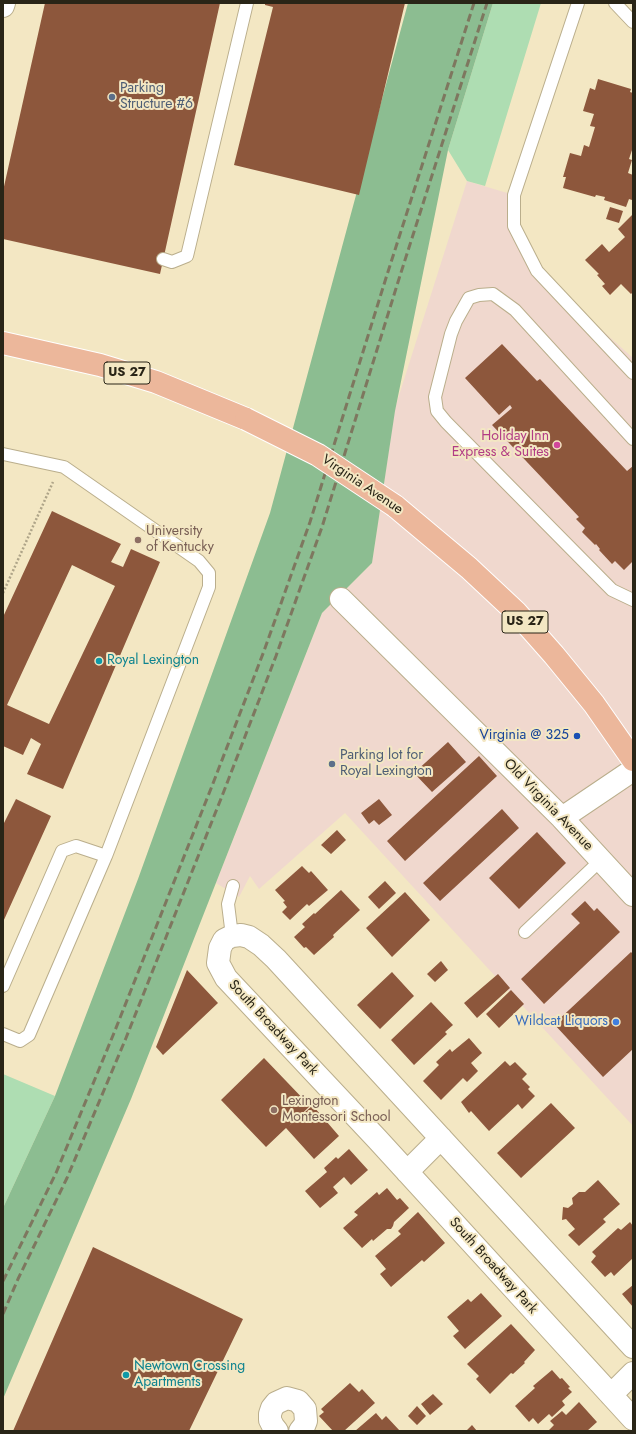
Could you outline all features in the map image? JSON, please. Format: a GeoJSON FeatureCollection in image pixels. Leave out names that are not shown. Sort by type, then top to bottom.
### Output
{"type":"FeatureCollection","features":[{"type":"Feature","properties":{"kind":"main road","name":"Virginia Avenue"},"geometry":{"type":"LineString","coordinates":[[3,342],[100,365],[156,382],[246,419],[318,455],[395,506],[469,568],[516,612],[594,704],[633,760]]}},
{"type":"Feature","properties":{"kind":"street","name":"Old Virginia Avenue"},"geometry":{"type":"LineString","coordinates":[[341,599],[562,818],[633,895]]}},
{"type":"Feature","properties":{"kind":"street"},"geometry":{"type":"LineString","coordinates":[[562,818],[633,770]]}},
{"type":"Feature","properties":{"kind":"street"},"geometry":{"type":"LineString","coordinates":[[232,936],[241,935],[249,937],[261,945],[276,959],[633,1347]]}},
{"type":"Feature","properties":{"kind":"street","name":"South Broadway Park"},"geometry":{"type":"LineString","coordinates":[[232,936],[224,940],[220,948],[218,963],[226,978],[407,1172],[633,1419]]}},
{"type":"Feature","properties":{"kind":"street"},"geometry":{"type":"LineString","coordinates":[[407,1172],[441,1138]]}},
{"type":"Feature","properties":{"kind":"street"},"geometry":{"type":"LineString","coordinates":[[611,1395],[633,1373]]}},
{"type":"Feature","properties":{"kind":"street"},"geometry":{"type":"LineString","coordinates":[[277,1431],[272,1426],[270,1414],[276,1403],[287,1398],[298,1401],[305,1409],[306,1421],[301,1431]]}},
{"type":"Feature","properties":{"kind":"lane"},"geometry":{"type":"LineString","coordinates":[[163,260],[172,262],[187,256],[247,3]]}},
{"type":"Feature","properties":{"kind":"lane"},"geometry":{"type":"LineString","coordinates":[[578,3],[514,195],[514,226],[537,271],[633,372]]}},
{"type":"Feature","properties":{"kind":"lane"},"geometry":{"type":"LineString","coordinates":[[615,3],[633,22]]}},
{"type":"Feature","properties":{"kind":"lane"},"geometry":{"type":"LineString","coordinates":[[633,438],[515,310],[493,294],[479,295],[470,298],[456,320],[451,334],[435,398],[437,410],[446,422],[612,590],[633,600]]}},
{"type":"Feature","properties":{"kind":"lane"},"geometry":{"type":"LineString","coordinates":[[3,454],[64,467],[199,561],[209,573],[209,587],[106,856],[28,1035],[20,1041],[3,1034]]}},
{"type":"Feature","properties":{"kind":"lane"},"geometry":{"type":"LineString","coordinates":[[3,986],[62,851],[76,846],[106,856]]}},
{"type":"Feature","properties":{"kind":"lane"},"geometry":{"type":"LineString","coordinates":[[524,932],[601,860]]}},
{"type":"Feature","properties":{"kind":"lane"},"geometry":{"type":"LineString","coordinates":[[232,936],[228,904],[233,886]]}},
{"type":"Feature","properties":{"kind":"path"},"geometry":{"type":"LineString","coordinates":[[3,593],[53,483],[64,467]]}},
{"type":"Feature","properties":{"kind":"shaded area"},"geometry":{"type":"Polygon","coordinates":[[[467,181],[514,195],[514,226],[548,282],[633,358],[633,1126],[345,813],[259,889],[250,876],[239,897],[216,883],[322,613],[372,563],[395,408],[467,181]]]}},
{"type":"Feature","properties":{"kind":"green space"},"geometry":{"type":"Polygon","coordinates":[[[408,3],[493,3],[448,150],[395,411],[372,563],[322,613],[131,1099],[3,1399],[3,1208],[55,1096],[138,879],[270,513],[408,3]]]}},
{"type":"Feature","properties":{"kind":"green space"},"geometry":{"type":"Polygon","coordinates":[[[493,3],[541,3],[485,186],[467,181],[448,150],[493,3]]]}},
{"type":"Feature","properties":{"kind":"green space"},"geometry":{"type":"Polygon","coordinates":[[[3,1074],[55,1096],[3,1208],[3,1074]]]}},
{"type":"Feature","properties":{"kind":"building","name":"Parking Structure #6"},"geometry":{"type":"Polygon","coordinates":[[[45,3],[220,3],[160,274],[3,239],[3,191],[45,3]]]}},
{"type":"Feature","properties":{"kind":"building"},"geometry":{"type":"Polygon","coordinates":[[[265,3],[405,3],[359,195],[234,165],[273,7],[265,5],[265,3]]]}},
{"type":"Feature","properties":{"kind":"building"},"geometry":{"type":"Polygon","coordinates":[[[598,79],[631,89],[630,92],[633,93],[633,147],[629,159],[632,160],[628,173],[633,175],[633,196],[632,200],[629,199],[626,207],[604,200],[605,197],[596,195],[595,197],[563,188],[566,177],[563,177],[570,153],[581,156],[584,145],[589,147],[595,127],[590,126],[594,114],[583,111],[590,88],[595,90],[598,79]]]}},
{"type":"Feature","properties":{"kind":"building"},"geometry":{"type":"Polygon","coordinates":[[[610,207],[623,211],[619,223],[606,219],[610,207]]]}},
{"type":"Feature","properties":{"kind":"building"},"geometry":{"type":"Polygon","coordinates":[[[633,214],[633,292],[631,294],[621,284],[610,295],[602,286],[605,284],[597,275],[599,274],[585,260],[602,244],[609,252],[625,237],[618,229],[633,214]]]}},
{"type":"Feature","properties":{"kind":"building","name":"Holiday Inn Express & Suites"},"geometry":{"type":"Polygon","coordinates":[[[502,344],[537,381],[540,379],[627,471],[633,466],[633,561],[624,570],[615,561],[612,564],[599,550],[600,549],[596,544],[595,545],[582,532],[585,528],[576,519],[579,517],[492,425],[512,408],[510,405],[499,415],[465,378],[502,344]]]}},
{"type":"Feature","properties":{"kind":"building","name":"Royal Lexington"},"geometry":{"type":"Polygon","coordinates":[[[52,511],[121,544],[111,562],[123,567],[131,549],[160,562],[63,789],[27,774],[41,744],[31,738],[23,755],[3,746],[3,617],[52,511]],[[72,565],[7,705],[49,724],[115,586],[72,565]]]}},
{"type":"Feature","properties":{"kind":"building"},"geometry":{"type":"Polygon","coordinates":[[[448,742],[466,762],[432,792],[414,773],[448,742]]]}},
{"type":"Feature","properties":{"kind":"building"},"geometry":{"type":"Polygon","coordinates":[[[479,756],[497,776],[405,861],[387,841],[479,756]]]}},
{"type":"Feature","properties":{"kind":"building"},"geometry":{"type":"Polygon","coordinates":[[[16,799],[51,816],[3,922],[3,825],[16,799]]]}},
{"type":"Feature","properties":{"kind":"building"},"geometry":{"type":"Polygon","coordinates":[[[379,799],[392,815],[379,825],[374,820],[369,824],[361,813],[379,799]]]}},
{"type":"Feature","properties":{"kind":"building"},"geometry":{"type":"Polygon","coordinates":[[[502,809],[519,828],[440,901],[423,883],[502,809]]]}},
{"type":"Feature","properties":{"kind":"building"},"geometry":{"type":"Polygon","coordinates":[[[337,830],[346,840],[331,854],[321,845],[337,830]]]}},
{"type":"Feature","properties":{"kind":"building"},"geometry":{"type":"Polygon","coordinates":[[[537,832],[566,863],[519,909],[489,878],[537,832]]]}},
{"type":"Feature","properties":{"kind":"building"},"geometry":{"type":"Polygon","coordinates":[[[302,866],[309,873],[311,871],[328,890],[309,906],[307,904],[290,920],[282,912],[287,907],[283,902],[285,901],[275,890],[302,866]]]}},
{"type":"Feature","properties":{"kind":"building"},"geometry":{"type":"Polygon","coordinates":[[[385,881],[396,893],[379,909],[368,897],[385,881]]]}},
{"type":"Feature","properties":{"kind":"building"},"geometry":{"type":"Polygon","coordinates":[[[341,890],[360,910],[314,955],[306,947],[304,948],[294,937],[305,927],[302,924],[341,890]]]}},
{"type":"Feature","properties":{"kind":"building"},"geometry":{"type":"Polygon","coordinates":[[[405,892],[430,920],[392,957],[366,928],[405,892]]]}},
{"type":"Feature","properties":{"kind":"building"},"geometry":{"type":"Polygon","coordinates":[[[585,901],[594,911],[597,908],[620,932],[544,1004],[521,979],[580,923],[571,914],[585,901]]]}},
{"type":"Feature","properties":{"kind":"building"},"geometry":{"type":"Polygon","coordinates":[[[631,952],[633,954],[633,1049],[603,1077],[554,1024],[631,952]]]}},
{"type":"Feature","properties":{"kind":"building"},"geometry":{"type":"Polygon","coordinates":[[[441,961],[448,970],[435,982],[427,974],[441,961]]]}},
{"type":"Feature","properties":{"kind":"building"},"geometry":{"type":"Polygon","coordinates":[[[187,970],[218,1003],[163,1055],[156,1047],[187,970]]]}},
{"type":"Feature","properties":{"kind":"building"},"geometry":{"type":"Polygon","coordinates":[[[392,972],[414,996],[380,1029],[357,1005],[392,972]]]}},
{"type":"Feature","properties":{"kind":"building"},"geometry":{"type":"Polygon","coordinates":[[[498,974],[510,988],[477,1018],[464,1003],[498,974]]]}},
{"type":"Feature","properties":{"kind":"building"},"geometry":{"type":"Polygon","coordinates":[[[511,990],[524,1004],[499,1028],[486,1014],[511,990]]]}},
{"type":"Feature","properties":{"kind":"building"},"geometry":{"type":"Polygon","coordinates":[[[431,1002],[453,1025],[445,1032],[447,1034],[414,1065],[391,1040],[431,1002]]]}},
{"type":"Feature","properties":{"kind":"building"},"geometry":{"type":"Polygon","coordinates":[[[469,1038],[482,1053],[471,1063],[478,1071],[467,1082],[463,1078],[441,1100],[423,1081],[439,1065],[436,1062],[450,1049],[452,1052],[469,1038]]]}},
{"type":"Feature","properties":{"kind":"building"},"geometry":{"type":"Polygon","coordinates":[[[264,1058],[310,1106],[289,1126],[312,1106],[339,1136],[314,1159],[286,1128],[266,1147],[221,1100],[264,1058]]]}},
{"type":"Feature","properties":{"kind":"building"},"geometry":{"type":"Polygon","coordinates":[[[505,1061],[510,1066],[515,1062],[527,1074],[522,1079],[530,1087],[528,1089],[535,1096],[522,1109],[518,1104],[489,1131],[471,1111],[469,1113],[461,1102],[505,1061]]]}},
{"type":"Feature","properties":{"kind":"building"},"geometry":{"type":"Polygon","coordinates":[[[551,1103],[575,1128],[521,1178],[497,1153],[551,1103]]]}},
{"type":"Feature","properties":{"kind":"building"},"geometry":{"type":"Polygon","coordinates":[[[349,1149],[368,1170],[351,1185],[344,1177],[333,1187],[338,1193],[320,1208],[305,1191],[327,1172],[324,1168],[336,1157],[338,1159],[349,1149]]]}},
{"type":"Feature","properties":{"kind":"building"},"geometry":{"type":"Polygon","coordinates":[[[598,1180],[620,1204],[603,1219],[606,1222],[579,1246],[568,1235],[575,1229],[566,1219],[562,1220],[563,1207],[568,1208],[573,1204],[572,1198],[579,1192],[585,1192],[598,1180]]]}},
{"type":"Feature","properties":{"kind":"building"},"geometry":{"type":"Polygon","coordinates":[[[387,1188],[397,1200],[400,1198],[409,1208],[394,1222],[391,1229],[387,1229],[362,1248],[343,1228],[358,1215],[354,1212],[377,1192],[379,1195],[387,1188]]]}},
{"type":"Feature","properties":{"kind":"building"},"geometry":{"type":"Polygon","coordinates":[[[418,1212],[445,1243],[424,1262],[422,1260],[391,1287],[380,1274],[386,1269],[375,1256],[401,1234],[398,1231],[418,1212]]]}},
{"type":"Feature","properties":{"kind":"building"},"geometry":{"type":"Polygon","coordinates":[[[630,1222],[633,1226],[633,1258],[614,1276],[611,1272],[605,1277],[591,1262],[596,1256],[592,1252],[618,1228],[621,1230],[630,1222]]]}},
{"type":"Feature","properties":{"kind":"building","name":"Newtown Crossing Apartments"},"geometry":{"type":"Polygon","coordinates":[[[93,1247],[243,1319],[189,1431],[13,1431],[93,1247]]]}},
{"type":"Feature","properties":{"kind":"building"},"geometry":{"type":"Polygon","coordinates":[[[633,1285],[633,1307],[622,1294],[633,1285]]]}},
{"type":"Feature","properties":{"kind":"building"},"geometry":{"type":"Polygon","coordinates":[[[481,1293],[502,1316],[465,1349],[453,1336],[459,1331],[447,1317],[468,1299],[471,1302],[481,1293]]]}},
{"type":"Feature","properties":{"kind":"building"},"geometry":{"type":"Polygon","coordinates":[[[511,1324],[535,1350],[524,1362],[525,1363],[513,1374],[511,1373],[490,1394],[476,1379],[479,1376],[467,1364],[511,1324]]]}},
{"type":"Feature","properties":{"kind":"building"},"geometry":{"type":"Polygon","coordinates":[[[552,1370],[560,1379],[562,1378],[570,1387],[568,1388],[572,1392],[562,1401],[565,1405],[552,1417],[549,1414],[538,1424],[533,1418],[529,1422],[515,1406],[535,1388],[533,1386],[552,1370]]]}},
{"type":"Feature","properties":{"kind":"building"},"geometry":{"type":"Polygon","coordinates":[[[350,1383],[359,1392],[362,1389],[375,1403],[344,1431],[333,1431],[319,1416],[324,1412],[321,1409],[350,1383]]]}},
{"type":"Feature","properties":{"kind":"building"},"geometry":{"type":"Polygon","coordinates":[[[433,1394],[443,1404],[430,1415],[421,1404],[433,1394]]]}},
{"type":"Feature","properties":{"kind":"building"},"geometry":{"type":"Polygon","coordinates":[[[579,1402],[597,1422],[587,1431],[548,1431],[554,1425],[550,1421],[562,1411],[566,1415],[579,1402]]]}},
{"type":"Feature","properties":{"kind":"building"},"geometry":{"type":"Polygon","coordinates":[[[417,1406],[426,1416],[417,1425],[408,1416],[417,1406]]]}},
{"type":"Feature","properties":{"kind":"building"},"geometry":{"type":"Polygon","coordinates":[[[376,1413],[382,1420],[386,1416],[400,1431],[355,1431],[376,1413]]]}},
{"type":"Feature","properties":{"kind":"building"},"geometry":{"type":"Polygon","coordinates":[[[472,1425],[477,1431],[466,1431],[472,1425]]]}},
{"type":"Feature","properties":{"kind":"railway"},"geometry":{"type":"LineString","coordinates":[[3,1281],[56,1173],[114,1033],[264,651],[310,522],[474,3]]}},
{"type":"Feature","properties":{"kind":"railway"},"geometry":{"type":"LineString","coordinates":[[3,1314],[18,1279],[67,1178],[126,1038],[276,656],[322,527],[487,3]]}},
{"type":"Feature","properties":{"kind":"place","name":"Parking Structure #6"},"geometry":{"type":"Point","coordinates":[112,97]}},
{"type":"Feature","properties":{"kind":"place","name":"Holiday Inn Express & Suites"},"geometry":{"type":"Point","coordinates":[557,445]}},
{"type":"Feature","properties":{"kind":"place","name":"University of Kentucky"},"geometry":{"type":"Point","coordinates":[138,540]}},
{"type":"Feature","properties":{"kind":"place","name":"Royal Lexington"},"geometry":{"type":"Point","coordinates":[99,661]}},
{"type":"Feature","properties":{"kind":"place","name":"Virginia @ 325"},"geometry":{"type":"Point","coordinates":[577,736]}},
{"type":"Feature","properties":{"kind":"place","name":"Parking lot for Royal Lexington"},"geometry":{"type":"Point","coordinates":[332,764]}},
{"type":"Feature","properties":{"kind":"place","name":"Wildcat Liquors"},"geometry":{"type":"Point","coordinates":[616,1022]}},
{"type":"Feature","properties":{"kind":"place","name":"Lexington Montessori School"},"geometry":{"type":"Point","coordinates":[274,1110]}},
{"type":"Feature","properties":{"kind":"place","name":"Newtown Crossing Apartments"},"geometry":{"type":"Point","coordinates":[126,1375]}}]}
